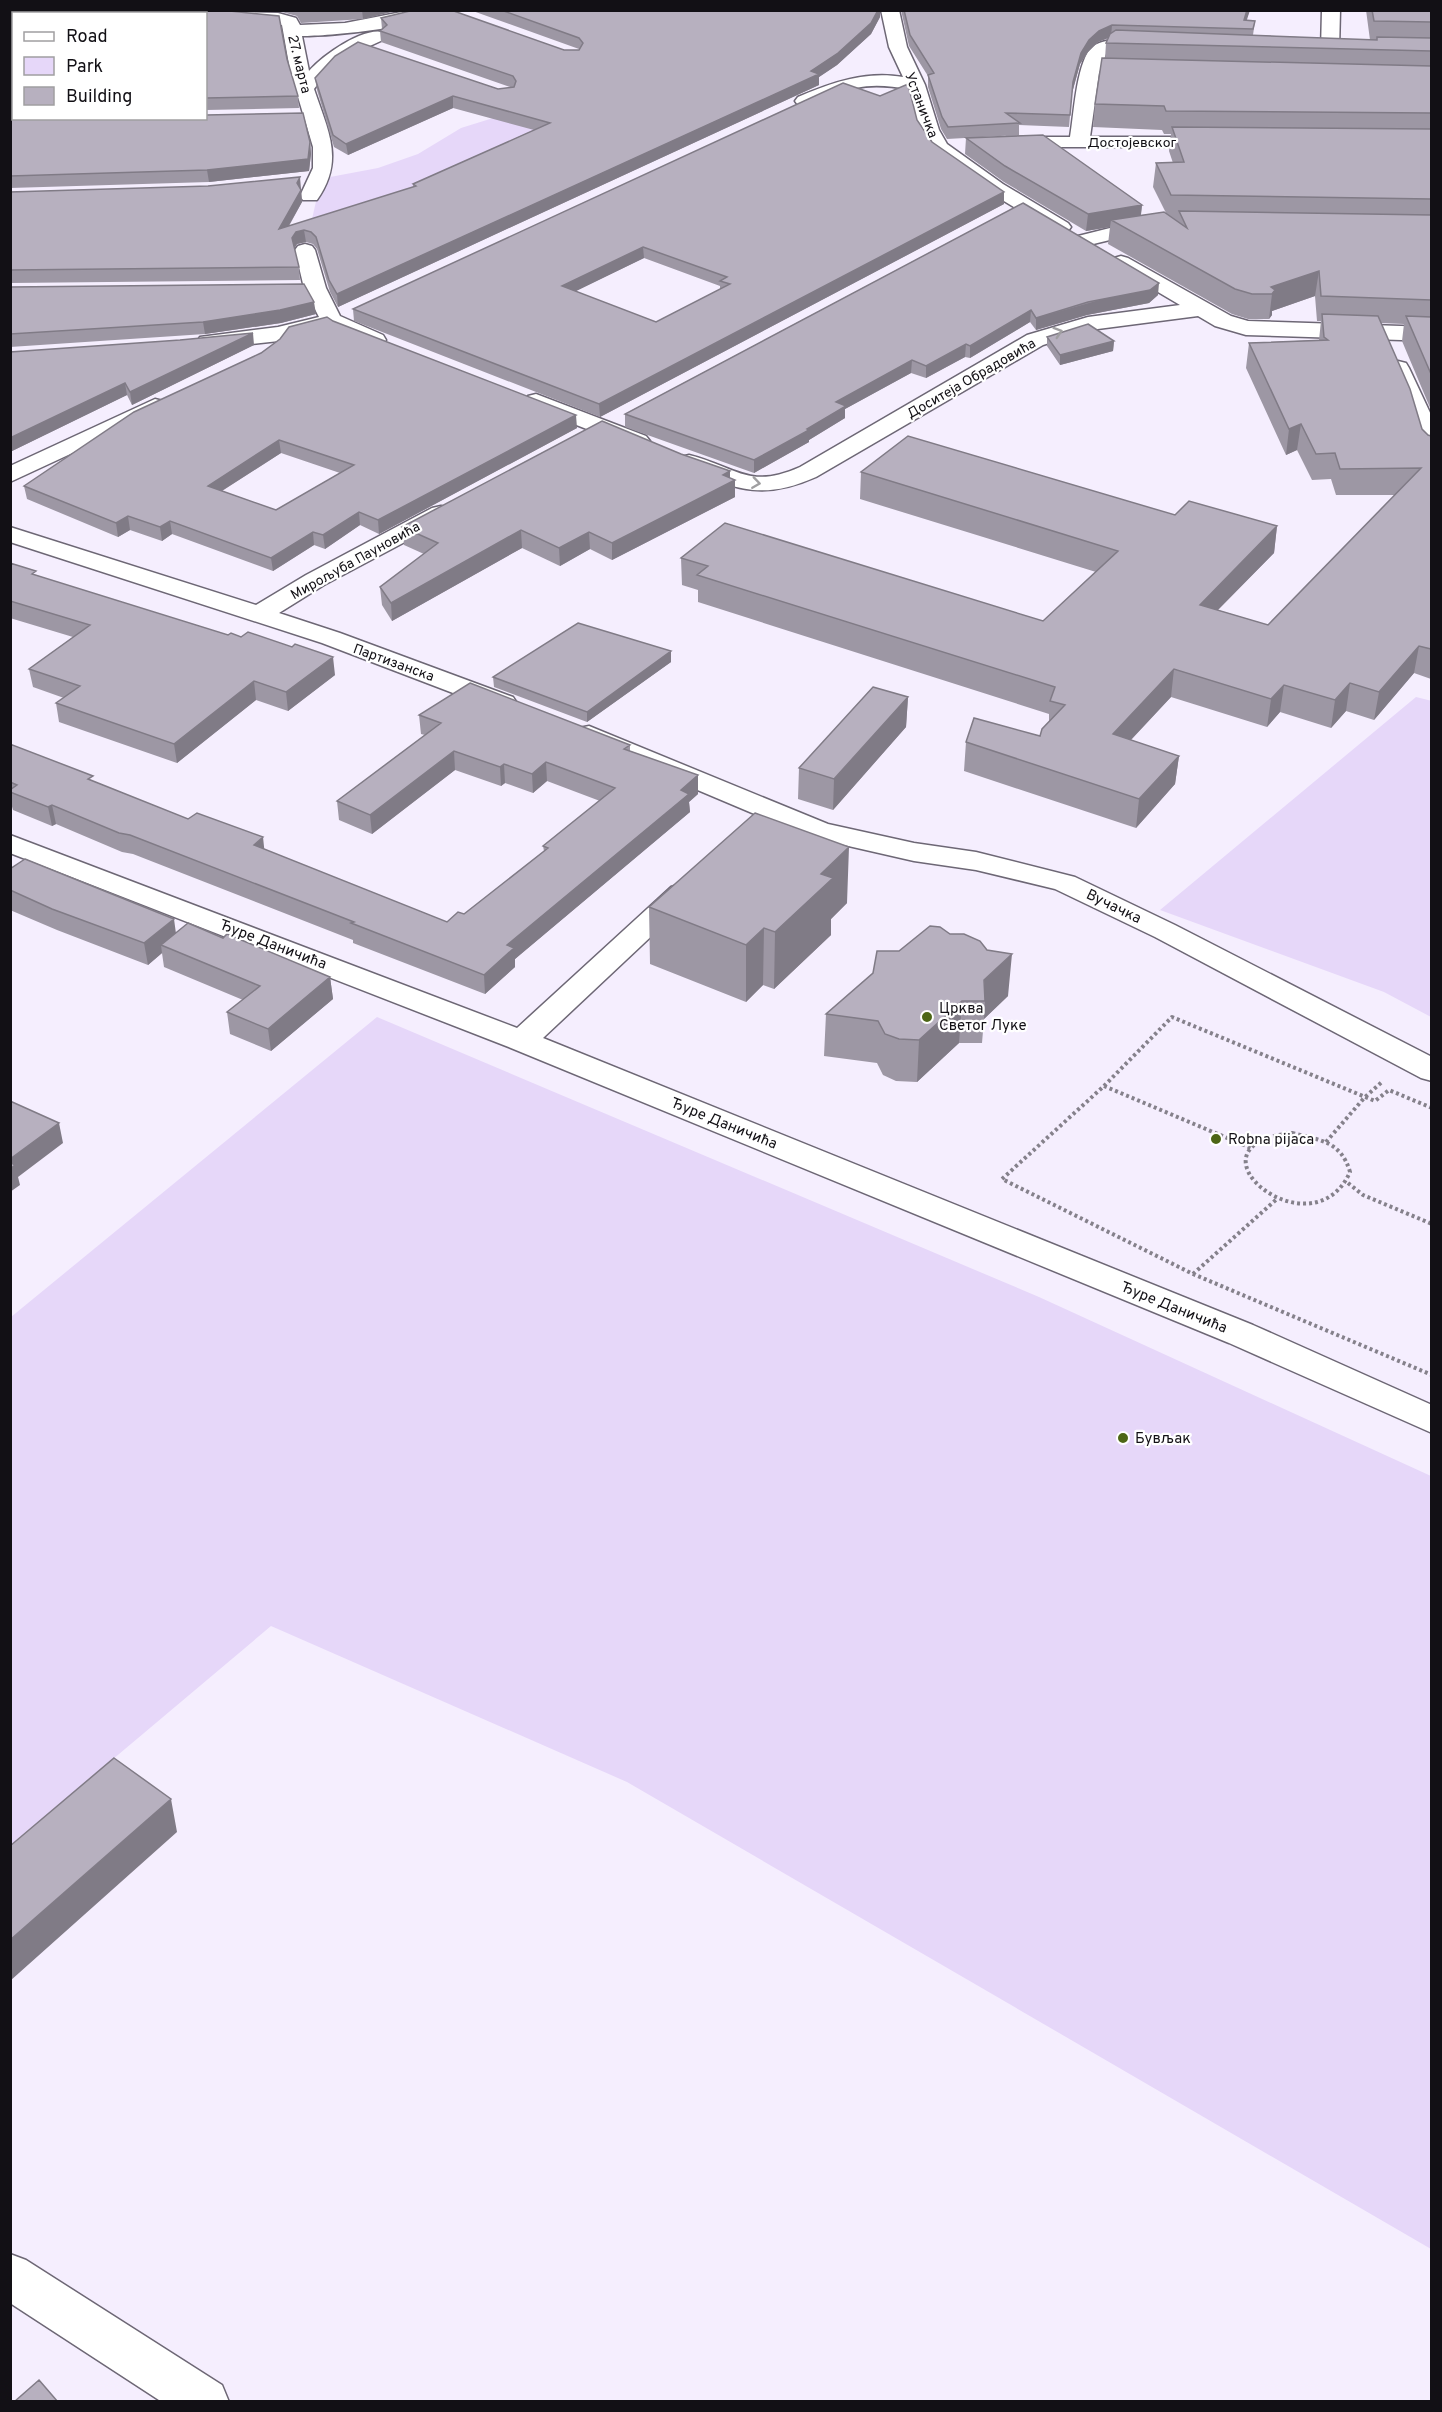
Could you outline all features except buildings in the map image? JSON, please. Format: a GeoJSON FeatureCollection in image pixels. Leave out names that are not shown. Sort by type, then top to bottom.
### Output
{"type":"FeatureCollection","features":[{"type":"Feature","properties":{"kind":"street","name":"27. марта"},"geometry":{"type":"LineString","coordinates":[[162,10],[188,12]]}},
{"type":"Feature","properties":{"kind":"street"},"geometry":{"type":"LineString","coordinates":[[292,30],[354,29],[404,20],[432,10]]}},
{"type":"Feature","properties":{"kind":"street","name":"Устаничка"},"geometry":{"type":"LineString","coordinates":[[890,10],[887,56],[916,85],[929,130],[940,148],[974,173],[1014,209],[1085,240],[1200,309]]}},
{"type":"Feature","properties":{"kind":"street"},"geometry":{"type":"LineString","coordinates":[[1330,10],[1330,50]]}},
{"type":"Feature","properties":{"kind":"street","name":"27. марта"},"geometry":{"type":"LineString","coordinates":[[207,13],[278,18],[290,22],[299,70],[323,147],[323,168],[315,187],[297,180]]}},
{"type":"Feature","properties":{"kind":"street"},"geometry":{"type":"LineString","coordinates":[[306,88],[322,65],[404,20]]}},
{"type":"Feature","properties":{"kind":"street"},"geometry":{"type":"LineString","coordinates":[[357,45],[386,53]]}},
{"type":"Feature","properties":{"kind":"street"},"geometry":{"type":"LineString","coordinates":[[1079,142],[1090,73],[1098,51],[1104,46],[1171,46]]}},
{"type":"Feature","properties":{"kind":"street"},"geometry":{"type":"LineString","coordinates":[[1307,49],[1353,51]]}},
{"type":"Feature","properties":{"kind":"street"},"geometry":{"type":"LineString","coordinates":[[785,110],[854,81],[887,56]]}},
{"type":"Feature","properties":{"kind":"street"},"geometry":{"type":"LineString","coordinates":[[1090,73],[1113,74]]}},
{"type":"Feature","properties":{"kind":"street"},"geometry":{"type":"LineString","coordinates":[[854,81],[876,79],[916,85]]}},
{"type":"Feature","properties":{"kind":"street"},"geometry":{"type":"LineString","coordinates":[[292,117],[314,116]]}},
{"type":"Feature","properties":{"kind":"street","name":"Достојевског"},"geometry":{"type":"LineString","coordinates":[[991,144],[1231,143]]}},
{"type":"Feature","properties":{"kind":"street"},"geometry":{"type":"LineString","coordinates":[[940,148],[970,144]]}},
{"type":"Feature","properties":{"kind":"street"},"geometry":{"type":"LineString","coordinates":[[1085,240],[1114,233],[1176,227]]}},
{"type":"Feature","properties":{"kind":"street"},"geometry":{"type":"LineString","coordinates":[[305,250],[315,288],[331,320],[342,327],[393,347]]}},
{"type":"Feature","properties":{"kind":"street"},"geometry":{"type":"LineString","coordinates":[[291,289],[315,288]]}},
{"type":"Feature","properties":{"kind":"street"},"geometry":{"type":"LineString","coordinates":[[182,344],[279,334],[331,320],[359,308]]}},
{"type":"Feature","properties":{"kind":"street"},"geometry":{"type":"LineString","coordinates":[[1200,309],[1223,321],[1246,328],[1431,334]]}},
{"type":"Feature","properties":{"kind":"street","name":"Доситеја Обрадовића"},"geometry":{"type":"LineString","coordinates":[[514,392],[740,480],[762,485],[780,483],[818,466],[1035,340],[1088,324],[1200,309]]}},
{"type":"Feature","properties":{"kind":"street"},"geometry":{"type":"LineString","coordinates":[[1384,333],[1419,414],[1431,454]]}},
{"type":"Feature","properties":{"kind":"street"},"geometry":{"type":"LineString","coordinates":[[253,359],[271,347],[277,341],[279,334]]}},
{"type":"Feature","properties":{"kind":"street"},"geometry":{"type":"LineString","coordinates":[[10,475],[171,399]]}},
{"type":"Feature","properties":{"kind":"street"},"geometry":{"type":"LineString","coordinates":[[573,443],[624,416]]}},
{"type":"Feature","properties":{"kind":"street","name":"Мирољуба Пауновића"},"geometry":{"type":"LineString","coordinates":[[260,614],[315,580],[464,500]]}},
{"type":"Feature","properties":{"kind":"street","name":"Партизанска"},"geometry":{"type":"LineString","coordinates":[[10,534],[331,638],[530,712]]}},
{"type":"Feature","properties":{"kind":"street"},"geometry":{"type":"LineString","coordinates":[[564,725],[770,810],[744,834]]}},
{"type":"Feature","properties":{"kind":"street","name":"Вучачка"},"geometry":{"type":"LineString","coordinates":[[770,810],[819,831],[914,852],[976,861],[1065,883],[1165,931],[1420,1065]]}},
{"type":"Feature","properties":{"kind":"street","name":"Ђуре Даничића"},"geometry":{"type":"LineString","coordinates":[[10,843],[522,1041],[1241,1334],[1431,1420]]}},
{"type":"Feature","properties":{"kind":"street"},"geometry":{"type":"LineString","coordinates":[[522,1041],[701,874]]}},
{"type":"Feature","properties":{"kind":"street"},"geometry":{"type":"LineString","coordinates":[[10,2276],[205,2402]]}},
{"type":"Feature","properties":{"kind":"path"},"geometry":{"type":"LineString","coordinates":[[1431,1108],[1389,1090],[1375,1101],[1172,1017],[1104,1086],[1002,1179],[1193,1274],[1431,1376]]}},
{"type":"Feature","properties":{"kind":"path"},"geometry":{"type":"LineString","coordinates":[[1326,1142],[1365,1097],[1420,1065]]}},
{"type":"Feature","properties":{"kind":"path"},"geometry":{"type":"LineString","coordinates":[[1104,1086],[1251,1148]]}},
{"type":"Feature","properties":{"kind":"path"},"geometry":{"type":"LineString","coordinates":[[1292,1133],[1326,1142],[1339,1150],[1348,1161],[1351,1172],[1348,1183],[1340,1192],[1328,1199],[1312,1203],[1278,1198],[1263,1191],[1251,1181],[1245,1170],[1245,1158],[1251,1148],[1261,1140],[1292,1133]]}},
{"type":"Feature","properties":{"kind":"path"},"geometry":{"type":"LineString","coordinates":[[1348,1183],[1363,1195],[1431,1224]]}},
{"type":"Feature","properties":{"kind":"path"},"geometry":{"type":"LineString","coordinates":[[1193,1274],[1278,1198]]}},
{"type":"Feature","properties":{"kind":"green space"},"geometry":{"type":"Polygon","coordinates":[[[670,53],[427,193],[310,228],[317,197],[330,177],[378,168],[418,154],[461,128],[506,114],[670,53]]]}},
{"type":"Feature","properties":{"kind":"green space"},"geometry":{"type":"Polygon","coordinates":[[[1416,697],[1432,701],[1431,1017],[1384,992],[1160,910],[1416,697]]]}},
{"type":"Feature","properties":{"kind":"green space"},"geometry":{"type":"Polygon","coordinates":[[[377,1017],[1039,1297],[1431,1476],[1431,2249],[627,1782],[271,1626],[11,1845],[11,1317],[377,1017]]]}},
{"type":"Feature","properties":{"kind":"place","name":"Црква Светог Луке"},"geometry":{"type":"Point","coordinates":[927,1017]}},
{"type":"Feature","properties":{"kind":"place","name":"Robna pijaca"},"geometry":{"type":"Point","coordinates":[1216,1139]}},
{"type":"Feature","properties":{"kind":"place","name":"Бувљак"},"geometry":{"type":"Point","coordinates":[1123,1438]}}]}
